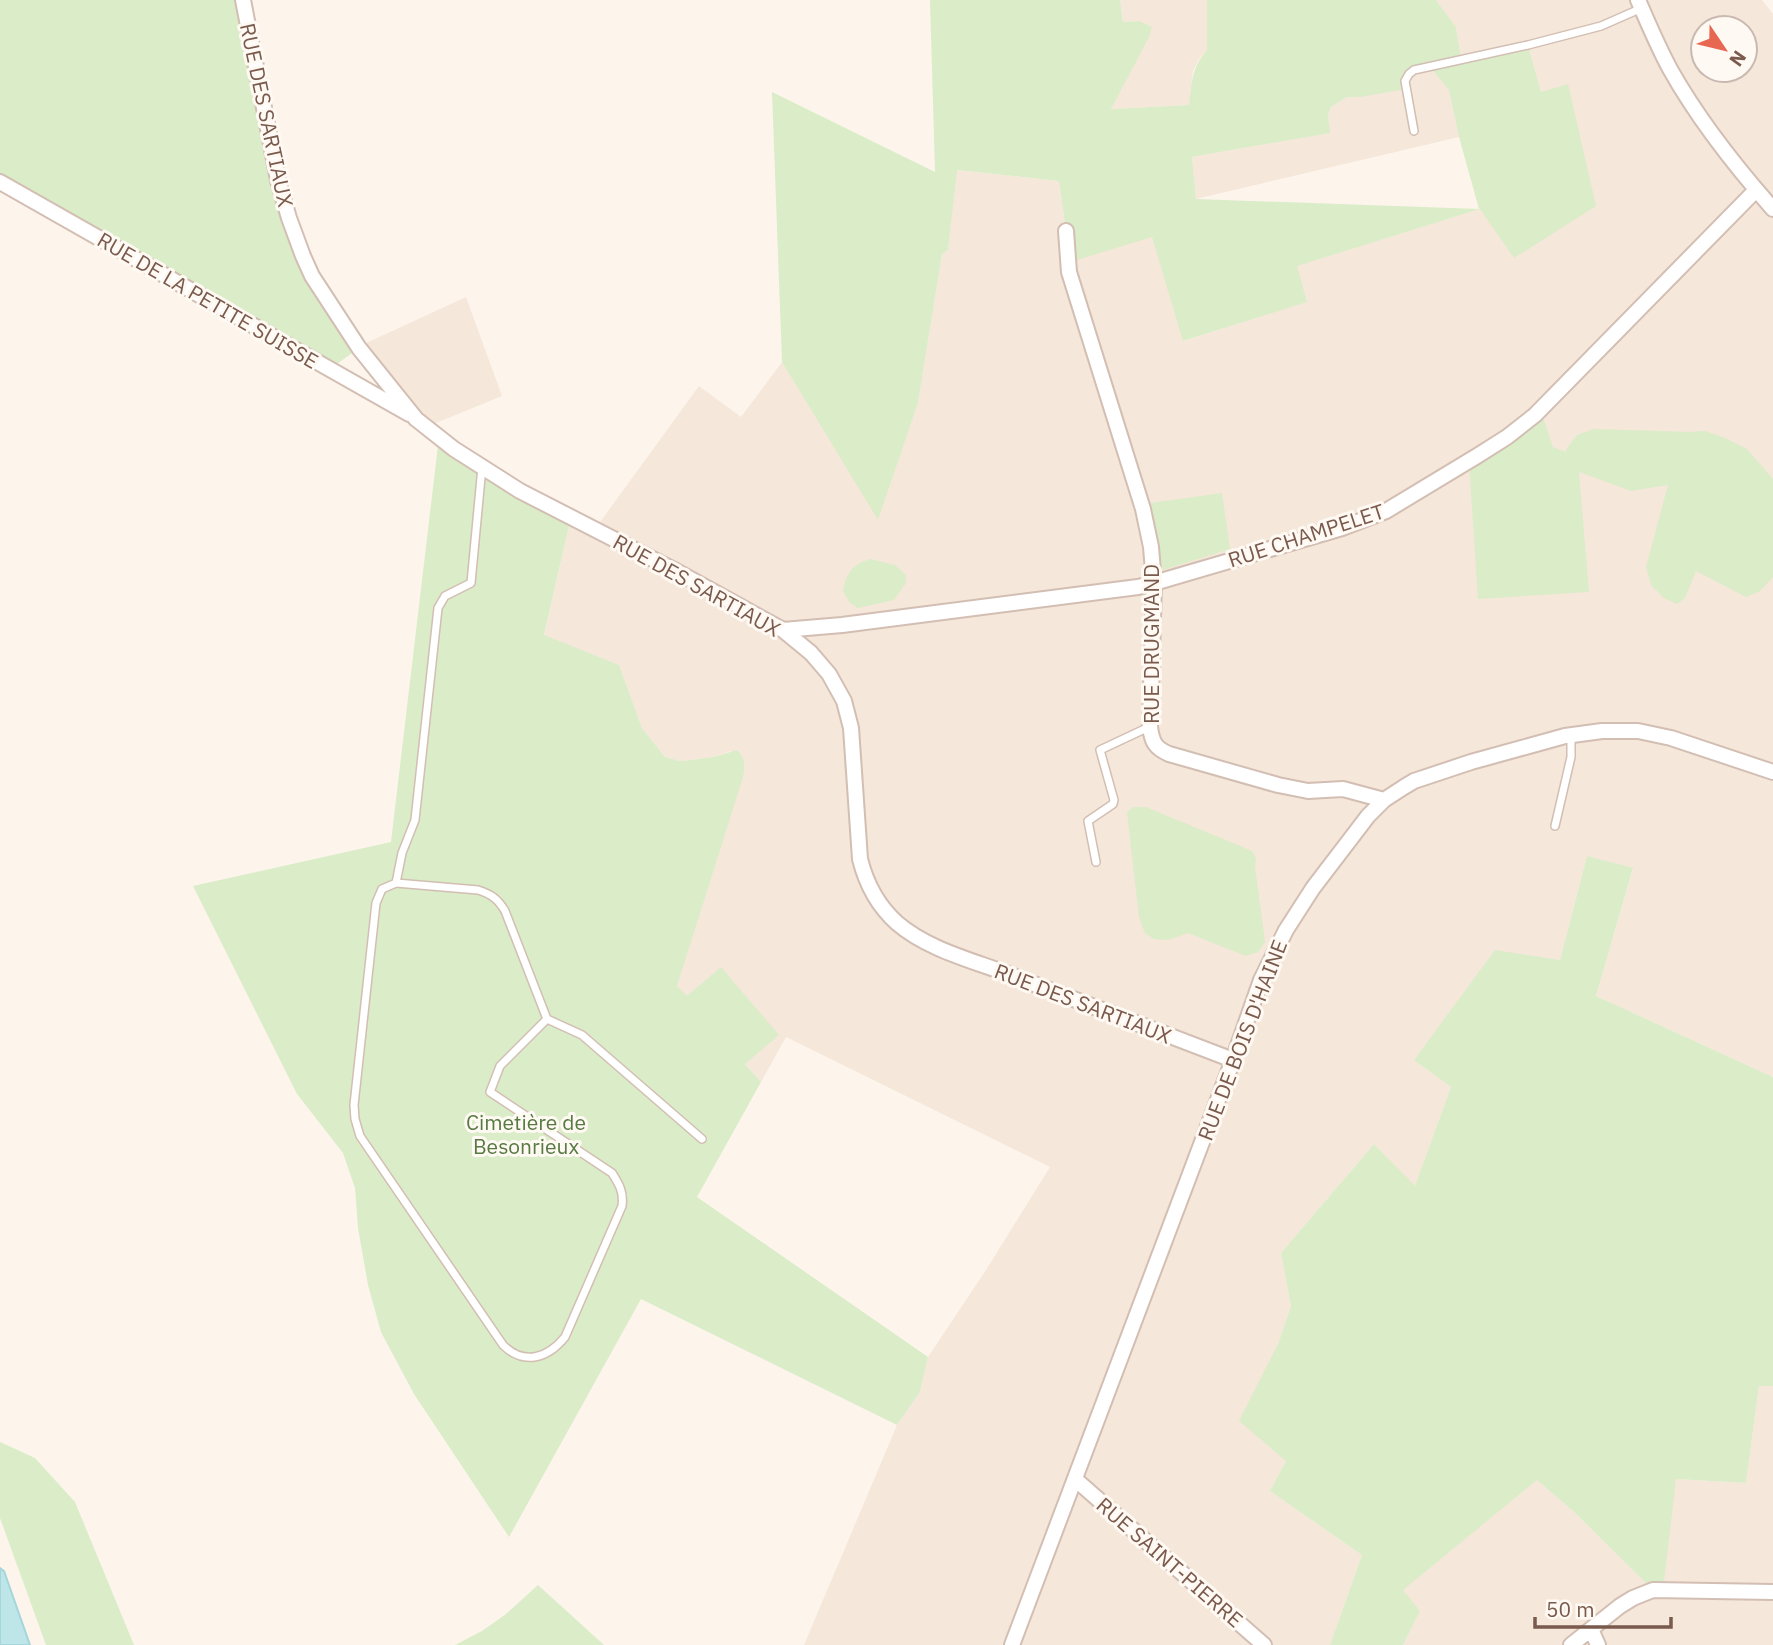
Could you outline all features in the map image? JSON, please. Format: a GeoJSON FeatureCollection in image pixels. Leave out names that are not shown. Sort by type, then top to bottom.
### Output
{"type":"FeatureCollection","features":[{"type":"Feature","properties":{"kind":"street","name":"RUE DES SARTIAUX"},"geometry":{"type":"LineString","coordinates":[[243,0],[278,180],[303,256],[312,276],[359,348],[416,419],[439,438],[520,491],[674,570],[783,630],[820,662],[844,701],[853,743],[860,859],[864,877],[884,909],[897,922],[929,944],[1233,1060]]}},
{"type":"Feature","properties":{"kind":"street"},"geometry":{"type":"LineString","coordinates":[[1640,4],[1682,89],[1711,132],[1773,209]]}},
{"type":"Feature","properties":{"kind":"street","name":"RUE DE LA PETITE SUISSE"},"geometry":{"type":"LineString","coordinates":[[0,182],[416,419]]}},
{"type":"Feature","properties":{"kind":"street","name":"RUE CHAMPELET"},"geometry":{"type":"LineString","coordinates":[[783,630],[842,625],[1138,587],[1362,521],[1386,511],[1477,456],[1535,415],[1756,190]]}},
{"type":"Feature","properties":{"kind":"street","name":"RUE DRUGMAND"},"geometry":{"type":"LineString","coordinates":[[1066,231],[1069,272],[1143,509],[1151,547],[1154,583],[1150,727],[1154,745],[1169,754],[1278,785],[1308,791],[1343,789],[1384,800]]}},
{"type":"Feature","properties":{"kind":"street","name":"RUE DE BOIS D'HAINE"},"geometry":{"type":"LineString","coordinates":[[1012,1645],[1233,1060],[1261,979],[1286,930],[1313,888],[1368,816],[1384,800],[1415,782],[1472,762],[1571,735],[1638,731],[1671,738],[1773,772]]}},
{"type":"Feature","properties":{"kind":"street","name":"RUE SAINT-PIERRE"},"geometry":{"type":"LineString","coordinates":[[1075,1479],[1264,1645]]}},
{"type":"Feature","properties":{"kind":"street"},"geometry":{"type":"LineString","coordinates":[[1570,1645],[1620,1606],[1653,1590],[1773,1592]]}},
{"type":"Feature","properties":{"kind":"street"},"geometry":{"type":"LineString","coordinates":[[1591,1629],[1598,1645]]}},
{"type":"Feature","properties":{"kind":"lane"},"geometry":{"type":"LineString","coordinates":[[1415,131],[1405,81],[1414,70],[1601,26],[1640,4]]}},
{"type":"Feature","properties":{"kind":"lane"},"geometry":{"type":"LineString","coordinates":[[396,883],[402,853],[415,820],[438,608],[445,596],[471,583],[482,467]]}},
{"type":"Feature","properties":{"kind":"lane"},"geometry":{"type":"LineString","coordinates":[[1096,862],[1088,821],[1113,804],[1114,800],[1100,750],[1150,727]]}},
{"type":"Feature","properties":{"kind":"lane"},"geometry":{"type":"LineString","coordinates":[[1555,826],[1571,757],[1571,735]]}},
{"type":"Feature","properties":{"kind":"lane"},"geometry":{"type":"LineString","coordinates":[[547,1019],[500,1066],[490,1092],[612,1173],[623,1196],[622,1206],[565,1337],[557,1347],[532,1358],[514,1354],[503,1345],[360,1136],[355,1119],[376,904],[382,889],[396,883],[478,890],[499,901],[547,1019],[582,1035],[702,1139]]}},
{"type":"Feature","properties":{"kind":"shaded area"},"geometry":{"type":"Polygon","coordinates":[[[1120,0],[1207,0],[1207,50],[1193,71],[1189,105],[1111,109],[1139,21],[1123,22],[1120,0]]]}},
{"type":"Feature","properties":{"kind":"shaded area"},"geometry":{"type":"Polygon","coordinates":[[[1436,0],[1762,0],[1773,14],[1773,1077],[1596,996],[1633,869],[1587,856],[1560,960],[1495,951],[1414,1060],[1451,1087],[1415,1187],[1374,1144],[1281,1253],[1291,1306],[1278,1344],[1286,1461],[1270,1491],[1362,1555],[1330,1645],[804,1645],[897,1425],[920,1392],[928,1357],[1050,1167],[786,1037],[761,1082],[677,986],[745,765],[731,751],[692,760],[680,761],[665,757],[642,728],[619,665],[544,636],[571,517],[595,529],[699,386],[741,417],[782,362],[878,519],[918,403],[942,254],[948,250],[956,170],[1059,181],[1066,231],[1152,236],[1184,341],[1306,302],[1296,266],[1480,209],[1541,92],[1529,49],[1461,58],[1456,27],[1436,0]]]}},
{"type":"Feature","properties":{"kind":"shaded area"},"geometry":{"type":"Polygon","coordinates":[[[1432,66],[1449,89],[1459,137],[1196,199],[1192,157],[1329,133],[1328,114],[1331,107],[1347,97],[1360,97],[1432,66]]]}},
{"type":"Feature","properties":{"kind":"shaded area"},"geometry":{"type":"Polygon","coordinates":[[[466,297],[502,396],[431,425],[364,344],[466,297]]]}},
{"type":"Feature","properties":{"kind":"shaded area"},"geometry":{"type":"Polygon","coordinates":[[[1759,1386],[1773,1386],[1773,1645],[1403,1645],[1420,1611],[1402,1590],[1537,1480],[1574,1512],[1653,1590],[1676,1479],[1746,1483],[1759,1386]]]}},
{"type":"Feature","properties":{"kind":"green space"},"geometry":{"type":"Polygon","coordinates":[[[0,0],[243,0],[303,256],[359,348],[330,369],[0,182],[0,0]]]}},
{"type":"Feature","properties":{"kind":"green space"},"geometry":{"type":"Polygon","coordinates":[[[930,0],[1120,0],[1123,22],[1139,21],[1152,27],[1111,109],[1189,105],[1195,70],[1207,50],[1207,0],[1436,0],[1456,27],[1461,58],[1528,45],[1541,92],[1568,84],[1596,206],[1514,258],[1480,209],[1297,266],[1307,302],[1183,341],[1152,237],[1067,263],[1066,231],[1059,181],[957,170],[948,250],[942,254],[918,403],[878,520],[782,362],[772,92],[935,172],[930,0]],[[1431,66],[1409,74],[1406,89],[1347,97],[1331,107],[1328,114],[1330,133],[1192,157],[1196,199],[1479,209],[1449,90],[1431,66]]]}},
{"type":"Feature","properties":{"kind":"green space"},"geometry":{"type":"Polygon","coordinates":[[[1540,409],[1553,447],[1566,452],[1577,435],[1594,429],[1705,431],[1747,449],[1773,479],[1773,577],[1760,591],[1746,597],[1696,571],[1685,598],[1677,604],[1664,598],[1651,585],[1646,567],[1668,485],[1631,491],[1579,472],[1589,592],[1478,599],[1469,462],[1540,409]]]}},
{"type":"Feature","properties":{"kind":"green space","name":"Cimetière de Besonrieux"},"geometry":{"type":"Polygon","coordinates":[[[439,437],[571,517],[544,635],[619,665],[642,728],[665,757],[680,761],[692,760],[737,750],[743,760],[743,777],[677,986],[687,996],[721,967],[779,1035],[745,1064],[761,1082],[697,1197],[928,1357],[920,1392],[897,1425],[641,1299],[509,1537],[414,1394],[381,1332],[368,1285],[358,1228],[355,1188],[343,1153],[297,1094],[193,886],[391,842],[439,437]]]}},
{"type":"Feature","properties":{"kind":"green space"},"geometry":{"type":"Polygon","coordinates":[[[1222,493],[1230,549],[1163,570],[1151,503],[1222,493]]]}},
{"type":"Feature","properties":{"kind":"green space"},"geometry":{"type":"Polygon","coordinates":[[[870,559],[895,565],[906,575],[906,583],[894,600],[858,608],[850,603],[843,591],[849,574],[859,564],[870,559]]]}},
{"type":"Feature","properties":{"kind":"green space"},"geometry":{"type":"Polygon","coordinates":[[[1134,807],[1146,807],[1252,851],[1256,858],[1265,942],[1258,952],[1246,956],[1188,933],[1168,940],[1154,939],[1145,933],[1139,917],[1127,812],[1134,807]]]}},
{"type":"Feature","properties":{"kind":"green space"},"geometry":{"type":"Polygon","coordinates":[[[1587,856],[1633,868],[1596,996],[1773,1077],[1773,1386],[1759,1386],[1746,1483],[1676,1479],[1663,1590],[1653,1590],[1574,1512],[1537,1480],[1403,1590],[1420,1611],[1403,1645],[1330,1645],[1362,1555],[1270,1491],[1286,1461],[1239,1421],[1278,1344],[1291,1306],[1281,1253],[1374,1144],[1415,1186],[1451,1087],[1414,1060],[1495,950],[1560,960],[1587,856]]]}},
{"type":"Feature","properties":{"kind":"green space"},"geometry":{"type":"Polygon","coordinates":[[[0,1442],[35,1458],[75,1502],[134,1645],[46,1645],[0,1518],[0,1442]]]}},
{"type":"Feature","properties":{"kind":"green space"},"geometry":{"type":"Polygon","coordinates":[[[538,1585],[604,1645],[455,1645],[506,1614],[538,1585]]]}},
{"type":"Feature","properties":{"kind":"water"},"geometry":{"type":"Polygon","coordinates":[[[0,1568],[4,1571],[30,1645],[0,1645],[0,1568]]]}}]}
